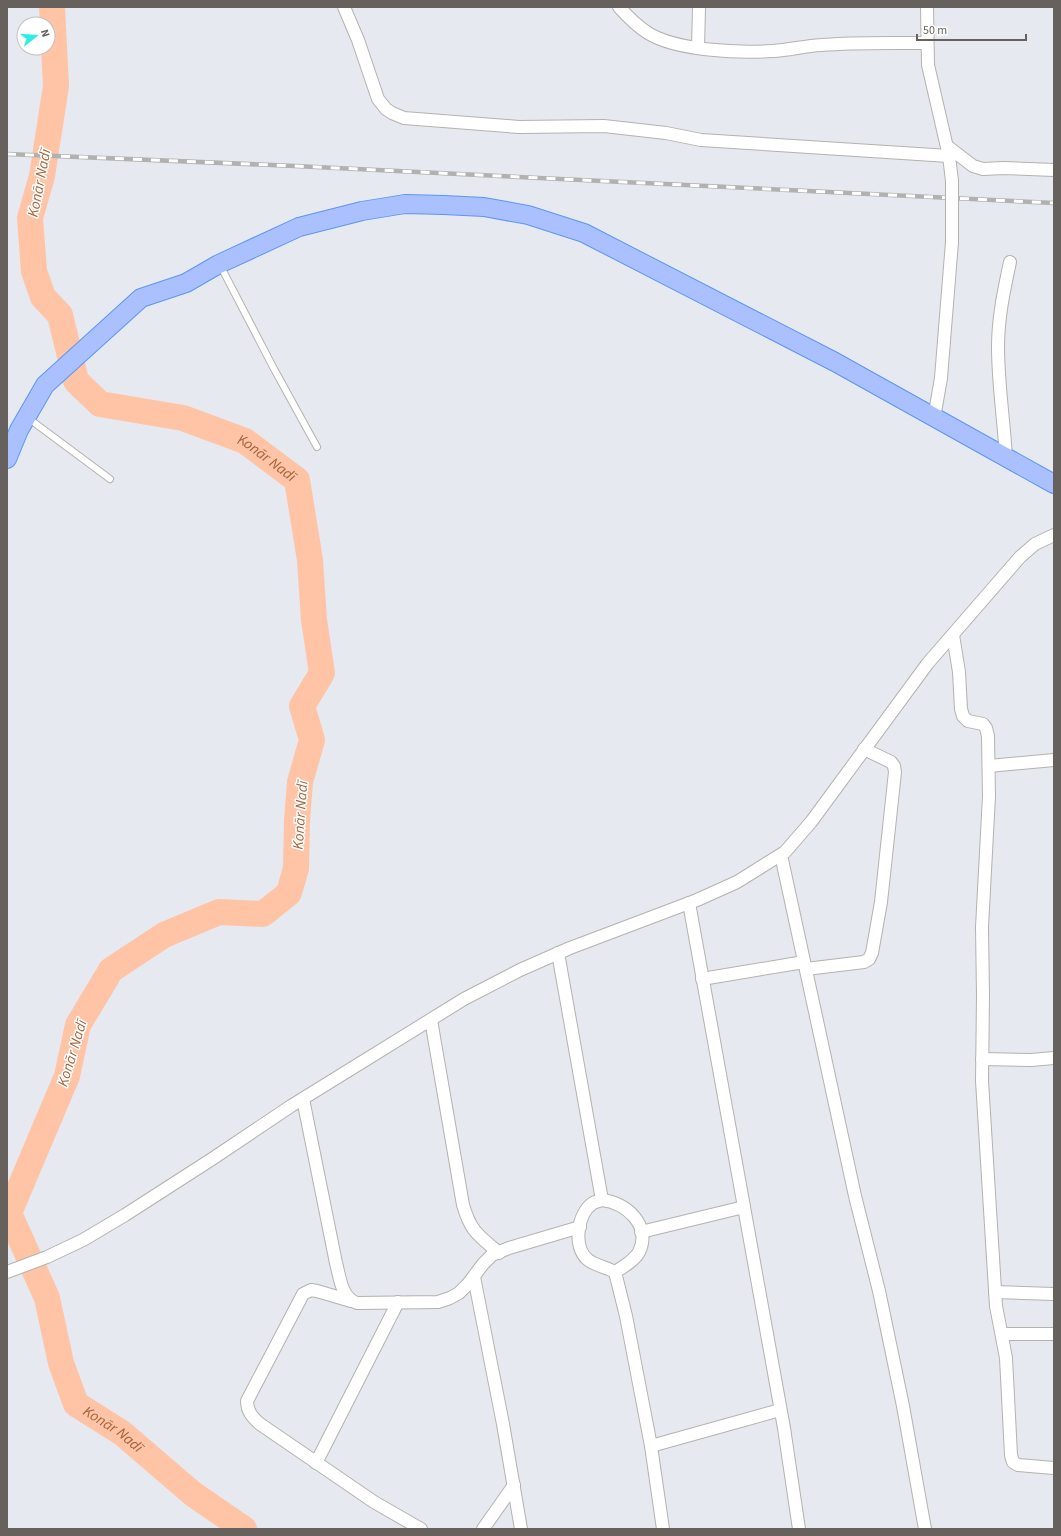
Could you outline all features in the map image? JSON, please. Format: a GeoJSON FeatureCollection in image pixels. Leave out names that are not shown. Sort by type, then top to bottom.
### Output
{"type":"FeatureCollection","features":[{"type":"Feature","properties":{"kind":"main road"},"geometry":{"type":"LineString","coordinates":[[7,459],[19,430],[45,385],[141,298],[186,283],[219,264],[299,227],[362,211],[405,204],[484,207],[528,215],[584,233],[835,362],[1054,484]]}},
{"type":"Feature","properties":{"kind":"street"},"geometry":{"type":"LineString","coordinates":[[344,7],[358,40],[378,99],[386,109],[404,118],[518,127],[604,126],[666,133],[701,140],[948,151],[973,166],[983,169],[1002,168],[1054,170]]}},
{"type":"Feature","properties":{"kind":"street"},"geometry":{"type":"LineString","coordinates":[[619,7],[632,21],[649,34],[681,46],[698,48],[749,52],[774,51],[821,45],[927,43]]}},
{"type":"Feature","properties":{"kind":"street"},"geometry":{"type":"LineString","coordinates":[[698,48],[699,7]]}},
{"type":"Feature","properties":{"kind":"street"},"geometry":{"type":"LineString","coordinates":[[919,7],[927,24]]}},
{"type":"Feature","properties":{"kind":"street"},"geometry":{"type":"LineString","coordinates":[[927,7],[928,65],[948,151],[952,181],[952,242],[941,378],[934,418]]}},
{"type":"Feature","properties":{"kind":"street"},"geometry":{"type":"LineString","coordinates":[[1006,458],[998,346],[1001,305],[1010,262]]}},
{"type":"Feature","properties":{"kind":"street"},"geometry":{"type":"LineString","coordinates":[[7,1272],[47,1257],[83,1240],[303,1099],[464,999],[520,970],[558,953],[688,903],[737,882],[781,855],[811,822],[928,663],[1020,558],[1035,544],[1054,535]]}},
{"type":"Feature","properties":{"kind":"street"},"geometry":{"type":"LineString","coordinates":[[953,635],[959,672],[961,709],[963,716],[968,721],[983,724],[986,728],[988,736],[989,796],[982,927],[982,1059],[988,1188],[996,1306],[1008,1376],[1011,1455],[1013,1462],[1018,1465],[1054,1468]]}},
{"type":"Feature","properties":{"kind":"street"},"geometry":{"type":"LineString","coordinates":[[702,979],[805,966],[864,962],[868,959],[872,953],[881,902],[895,772],[894,766],[891,762],[864,749]]}},
{"type":"Feature","properties":{"kind":"street"},"geometry":{"type":"LineString","coordinates":[[989,766],[1054,760]]}},
{"type":"Feature","properties":{"kind":"street"},"geometry":{"type":"LineString","coordinates":[[781,855],[855,1196],[879,1291],[903,1406],[925,1529]]}},
{"type":"Feature","properties":{"kind":"street"},"geometry":{"type":"LineString","coordinates":[[688,903],[780,1410],[799,1529]]}},
{"type":"Feature","properties":{"kind":"street"},"geometry":{"type":"LineString","coordinates":[[558,953],[602,1200]]}},
{"type":"Feature","properties":{"kind":"street"},"geometry":{"type":"LineString","coordinates":[[431,1020],[468,1222],[473,1230],[498,1253]]}},
{"type":"Feature","properties":{"kind":"street"},"geometry":{"type":"LineString","coordinates":[[982,1059],[1031,1060],[1054,1058]]}},
{"type":"Feature","properties":{"kind":"street"},"geometry":{"type":"LineString","coordinates":[[303,1099],[336,1263],[343,1289],[346,1296],[351,1301]]}},
{"type":"Feature","properties":{"kind":"street"},"geometry":{"type":"LineString","coordinates":[[602,1200],[612,1201],[631,1212],[638,1222],[641,1232],[642,1244],[638,1254],[626,1265],[615,1272],[593,1263],[584,1255],[580,1247],[578,1237],[581,1220],[588,1209],[593,1203],[602,1200]]}},
{"type":"Feature","properties":{"kind":"street"},"geometry":{"type":"LineString","coordinates":[[641,1232],[744,1207]]}},
{"type":"Feature","properties":{"kind":"street"},"geometry":{"type":"LineString","coordinates":[[421,1529],[374,1502],[316,1463],[260,1424],[252,1417],[247,1408],[247,1401],[303,1294],[311,1290],[357,1302],[438,1302],[450,1298],[459,1292],[474,1277],[483,1264],[492,1256],[509,1248],[580,1227]]}},
{"type":"Feature","properties":{"kind":"street"},"geometry":{"type":"LineString","coordinates":[[615,1272],[626,1316],[651,1446],[663,1529]]}},
{"type":"Feature","properties":{"kind":"street"},"geometry":{"type":"LineString","coordinates":[[474,1277],[522,1529]]}},
{"type":"Feature","properties":{"kind":"street"},"geometry":{"type":"LineString","coordinates":[[996,1292],[1054,1294]]}},
{"type":"Feature","properties":{"kind":"street"},"geometry":{"type":"LineString","coordinates":[[316,1463],[398,1302]]}},
{"type":"Feature","properties":{"kind":"street"},"geometry":{"type":"LineString","coordinates":[[1002,1334],[1054,1334]]}},
{"type":"Feature","properties":{"kind":"street"},"geometry":{"type":"LineString","coordinates":[[651,1446],[780,1410]]}},
{"type":"Feature","properties":{"kind":"street"},"geometry":{"type":"LineString","coordinates":[[483,1529],[514,1485]]}},
{"type":"Feature","properties":{"kind":"lane"},"geometry":{"type":"LineString","coordinates":[[219,264],[273,368],[317,447]]}},
{"type":"Feature","properties":{"kind":"lane"},"geometry":{"type":"LineString","coordinates":[[27,418],[110,479]]}},
{"type":"Feature","properties":{"kind":"waterway","name":"Konār Nadī"},"geometry":{"type":"LineString","coordinates":[[52,7],[56,86],[42,176],[30,218],[34,271],[43,297],[60,315],[76,381],[100,404],[183,418],[245,441],[297,480],[310,560],[314,620],[322,673],[302,706],[312,740],[300,782],[297,820],[296,868],[289,893],[263,914],[219,912],[164,935],[111,970],[78,1025],[67,1076],[9,1213],[47,1298],[61,1363],[76,1404],[122,1433],[193,1494],[244,1529]]}},
{"type":"Feature","properties":{"kind":"railway"},"geometry":{"type":"LineString","coordinates":[[7,154],[295,166],[1054,203]]}}]}
